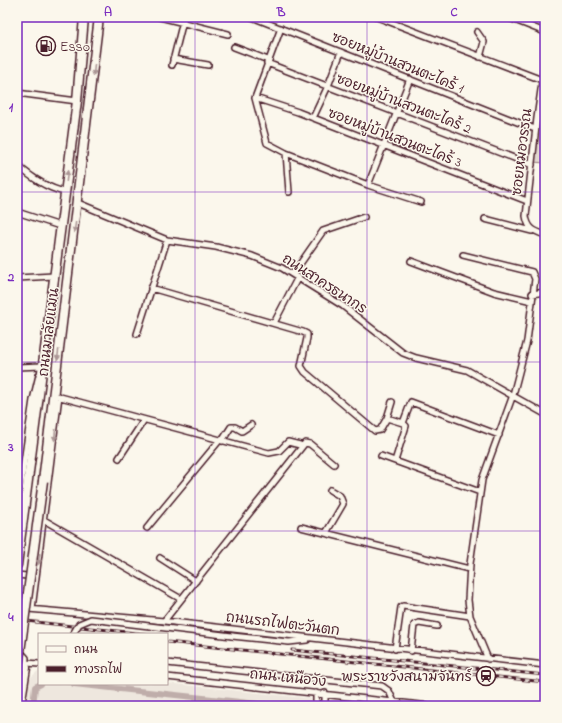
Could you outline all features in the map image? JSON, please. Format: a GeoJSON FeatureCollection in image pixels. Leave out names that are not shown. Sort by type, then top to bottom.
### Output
{"type":"FeatureCollection","features":[{"type":"Feature","properties":{"kind":"highway","name":"ถนนมาลัยแมน"},"geometry":{"type":"LineString","coordinates":[[17,565],[77,101],[84,17]]}},
{"type":"Feature","properties":{"kind":"highway","name":"ถนนมาลัยแมน"},"geometry":{"type":"LineString","coordinates":[[17,675],[56,395],[99,17]]}},
{"type":"Feature","properties":{"kind":"highway"},"geometry":{"type":"LineString","coordinates":[[20,706],[27,666]]}},
{"type":"Feature","properties":{"kind":"street"},"geometry":{"type":"LineString","coordinates":[[160,17],[183,20],[228,34]]}},
{"type":"Feature","properties":{"kind":"street","name":"ซอยหมู่บ้านสวนตะไคร้ 1"},"geometry":{"type":"LineString","coordinates":[[252,17],[535,129]]}},
{"type":"Feature","properties":{"kind":"street"},"geometry":{"type":"LineString","coordinates":[[377,17],[542,80]]}},
{"type":"Feature","properties":{"kind":"street"},"geometry":{"type":"LineString","coordinates":[[507,17],[545,32]]}},
{"type":"Feature","properties":{"kind":"street"},"geometry":{"type":"LineString","coordinates":[[172,65],[183,20]]}},
{"type":"Feature","properties":{"kind":"street"},"geometry":{"type":"LineString","coordinates":[[281,28],[254,98],[267,143],[286,153],[368,185],[421,202]]}},
{"type":"Feature","properties":{"kind":"street"},"geometry":{"type":"LineString","coordinates":[[477,32],[484,42],[480,57]]}},
{"type":"Feature","properties":{"kind":"street","name":"ซอยหมู่บ้านสวนตะไคร้ 2"},"geometry":{"type":"LineString","coordinates":[[234,47],[328,86],[532,165]]}},
{"type":"Feature","properties":{"kind":"street"},"geometry":{"type":"LineString","coordinates":[[313,118],[328,86],[341,52]]}},
{"type":"Feature","properties":{"kind":"street"},"geometry":{"type":"LineString","coordinates":[[173,59],[208,65]]}},
{"type":"Feature","properties":{"kind":"street","name":"ซอยหมอวรรณ"},"geometry":{"type":"LineString","coordinates":[[534,231],[527,221],[527,202],[535,129],[545,61]]}},
{"type":"Feature","properties":{"kind":"street"},"geometry":{"type":"LineString","coordinates":[[368,185],[410,79]]}},
{"type":"Feature","properties":{"kind":"street"},"geometry":{"type":"LineString","coordinates":[[17,93],[77,101]]}},
{"type":"Feature","properties":{"kind":"street","name":"ซอยหมู่บ้านสวนตะไคร้ 3"},"geometry":{"type":"LineString","coordinates":[[254,98],[313,118],[384,145],[527,202]]}},
{"type":"Feature","properties":{"kind":"street"},"geometry":{"type":"LineString","coordinates":[[537,118],[545,119]]}},
{"type":"Feature","properties":{"kind":"street"},"geometry":{"type":"LineString","coordinates":[[286,153],[289,192]]}},
{"type":"Feature","properties":{"kind":"street"},"geometry":{"type":"LineString","coordinates":[[17,165],[42,184],[53,190],[65,192]]}},
{"type":"Feature","properties":{"kind":"street","name":"ถนนสาครธนากร"},"geometry":{"type":"LineString","coordinates":[[78,203],[166,240],[216,247],[271,262],[295,275],[343,306],[403,353],[416,358],[468,370],[545,414]]}},
{"type":"Feature","properties":{"kind":"street"},"geometry":{"type":"LineString","coordinates":[[17,212],[60,226]]}},
{"type":"Feature","properties":{"kind":"street"},"geometry":{"type":"LineString","coordinates":[[274,323],[295,275],[323,230],[364,217]]}},
{"type":"Feature","properties":{"kind":"street"},"geometry":{"type":"LineString","coordinates":[[485,219],[545,235]]}},
{"type":"Feature","properties":{"kind":"street"},"geometry":{"type":"LineString","coordinates":[[137,334],[166,240]]}},
{"type":"Feature","properties":{"kind":"street"},"geometry":{"type":"LineString","coordinates":[[463,255],[532,272],[535,279],[527,341],[513,395],[480,492],[469,569],[468,600],[470,616],[488,659]]}},
{"type":"Feature","properties":{"kind":"street"},"geometry":{"type":"LineString","coordinates":[[411,261],[494,292],[532,301]]}},
{"type":"Feature","properties":{"kind":"street"},"geometry":{"type":"LineString","coordinates":[[17,278],[54,276]]}},
{"type":"Feature","properties":{"kind":"street"},"geometry":{"type":"LineString","coordinates":[[151,288],[274,323],[307,334],[301,366],[305,372],[375,431],[380,430],[387,418],[392,402]]}},
{"type":"Feature","properties":{"kind":"street"},"geometry":{"type":"LineString","coordinates":[[532,294],[545,292]]}},
{"type":"Feature","properties":{"kind":"street"},"geometry":{"type":"LineString","coordinates":[[17,367],[42,368],[38,377],[33,400],[17,508]]}},
{"type":"Feature","properties":{"kind":"street"},"geometry":{"type":"LineString","coordinates":[[32,609],[44,520],[56,395],[269,453],[278,451],[288,442],[300,445]]}},
{"type":"Feature","properties":{"kind":"street"},"geometry":{"type":"LineString","coordinates":[[403,423],[410,404],[413,402],[499,435]]}},
{"type":"Feature","properties":{"kind":"street"},"geometry":{"type":"LineString","coordinates":[[387,418],[403,423],[406,426],[395,461]]}},
{"type":"Feature","properties":{"kind":"street"},"geometry":{"type":"LineString","coordinates":[[119,458],[144,420]]}},
{"type":"Feature","properties":{"kind":"street"},"geometry":{"type":"LineString","coordinates":[[147,528],[221,441],[231,427],[235,427],[242,431],[251,425]]}},
{"type":"Feature","properties":{"kind":"street"},"geometry":{"type":"LineString","coordinates":[[164,621],[305,443],[310,444],[334,464]]}},
{"type":"Feature","properties":{"kind":"street"},"geometry":{"type":"LineString","coordinates":[[381,456],[480,492]]}},
{"type":"Feature","properties":{"kind":"street"},"geometry":{"type":"LineString","coordinates":[[326,533],[343,504],[340,496],[330,490]]}},
{"type":"Feature","properties":{"kind":"street"},"geometry":{"type":"LineString","coordinates":[[44,520],[181,599]]}},
{"type":"Feature","properties":{"kind":"street"},"geometry":{"type":"LineString","coordinates":[[301,527],[469,569]]}},
{"type":"Feature","properties":{"kind":"street"},"geometry":{"type":"LineString","coordinates":[[160,558],[196,581]]}},
{"type":"Feature","properties":{"kind":"street"},"geometry":{"type":"LineString","coordinates":[[17,575],[27,576],[36,582]]}},
{"type":"Feature","properties":{"kind":"street"},"geometry":{"type":"LineString","coordinates":[[395,649],[401,607],[403,606],[470,616]]}},
{"type":"Feature","properties":{"kind":"street","name":"ถนนรถไฟตะวันตก"},"geometry":{"type":"LineString","coordinates":[[17,608],[164,621],[411,651],[545,665]]}},
{"type":"Feature","properties":{"kind":"street"},"geometry":{"type":"LineString","coordinates":[[74,633],[79,624],[91,619],[289,642],[311,639]]}},
{"type":"Feature","properties":{"kind":"street"},"geometry":{"type":"LineString","coordinates":[[411,651],[414,625],[419,623],[437,626]]}},
{"type":"Feature","properties":{"kind":"street"},"geometry":{"type":"LineString","coordinates":[[17,650],[24,654],[27,666],[38,664]]}},
{"type":"Feature","properties":{"kind":"street"},"geometry":{"type":"LineString","coordinates":[[168,663],[382,686],[389,691],[394,702]]}},
{"type":"Feature","properties":{"kind":"street","name":"ถนนมาลัยแมน"},"geometry":{"type":"LineString","coordinates":[[17,675],[27,666]]}},
{"type":"Feature","properties":{"kind":"street","name":"ถนน เหนือวัง"},"geometry":{"type":"LineString","coordinates":[[168,677],[325,693],[430,706]]}},
{"type":"Feature","properties":{"kind":"street"},"geometry":{"type":"LineString","coordinates":[[316,693],[316,706]]}},
{"type":"Feature","properties":{"kind":"street"},"geometry":{"type":"LineString","coordinates":[[325,693],[325,706]]}},
{"type":"Feature","properties":{"kind":"shaded area"},"geometry":{"type":"Polygon","coordinates":[[[538,120],[545,121],[545,163],[533,162],[538,120]]]}},
{"type":"Feature","properties":{"kind":"shaded area"},"geometry":{"type":"Polygon","coordinates":[[[38,671],[38,685],[168,685],[168,683],[380,706],[26,706],[29,679],[38,671]]]}},
{"type":"Feature","properties":{"kind":"waterway"},"geometry":{"type":"LineString","coordinates":[[33,706],[35,687],[39,685]]}},
{"type":"Feature","properties":{"kind":"waterway"},"geometry":{"type":"LineString","coordinates":[[83,685],[277,706]]}},
{"type":"Feature","properties":{"kind":"railway"},"geometry":{"type":"LineString","coordinates":[[17,620],[136,633]]}},
{"type":"Feature","properties":{"kind":"railway"},"geometry":{"type":"LineString","coordinates":[[168,642],[545,682]]}},
{"type":"Feature","properties":{"kind":"railway"},"geometry":{"type":"LineString","coordinates":[[292,650],[545,675]]}},
{"type":"Feature","properties":{"kind":"place","name":"Esso"},"geometry":{"type":"Point","coordinates":[46,46]}},
{"type":"Feature","properties":{"kind":"place","name":"พระราชวังสนามจันทร์"},"geometry":{"type":"Point","coordinates":[486,676]}}]}
